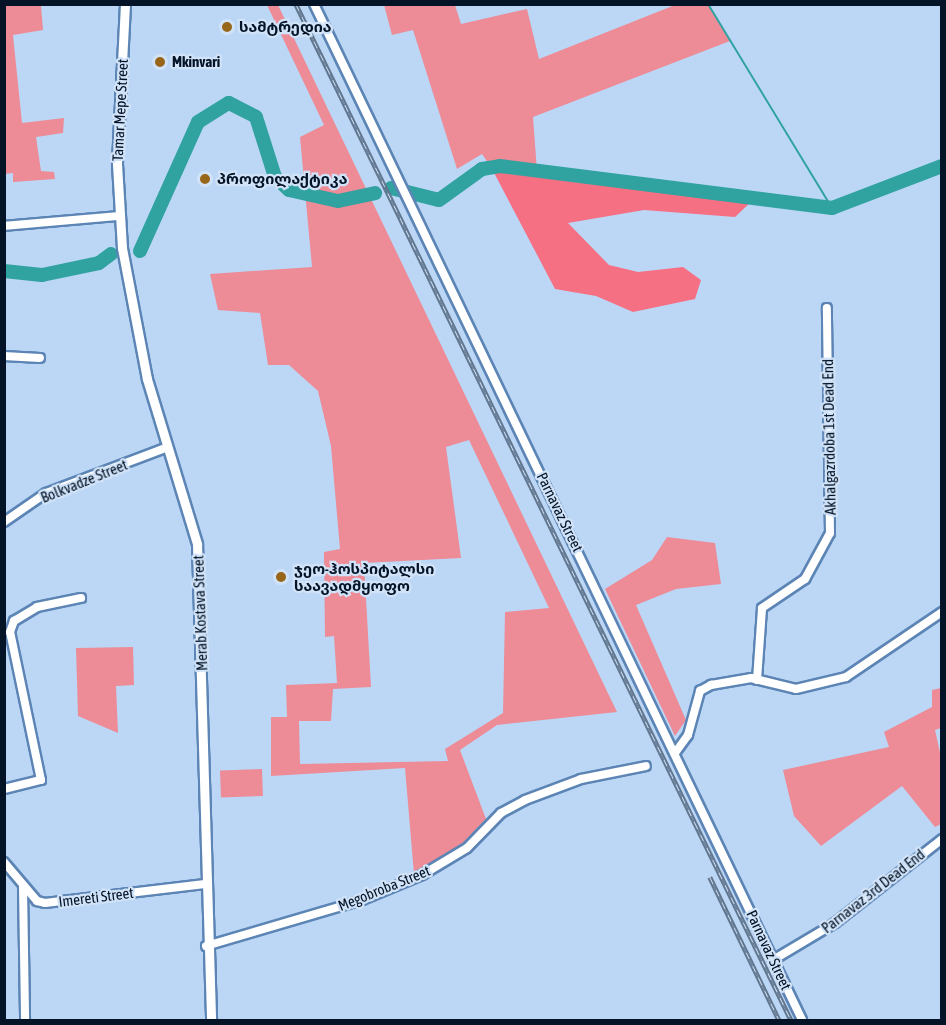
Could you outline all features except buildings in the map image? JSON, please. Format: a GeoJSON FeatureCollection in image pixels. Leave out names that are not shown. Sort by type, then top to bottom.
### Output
{"type":"FeatureCollection","features":[{"type":"Feature","properties":{"kind":"main road","name":"Tamar Mepe Street"},"geometry":{"type":"LineString","coordinates":[[119,216],[125,4]]}},
{"type":"Feature","properties":{"kind":"main road","name":"Merab Kostava Street"},"geometry":{"type":"LineString","coordinates":[[119,216],[136,328],[197,544],[206,946],[211,1020]]}},
{"type":"Feature","properties":{"kind":"street","name":"Parnavaz Street"},"geometry":{"type":"LineString","coordinates":[[314,4],[403,194],[460,301],[802,1020]]}},
{"type":"Feature","properties":{"kind":"street"},"geometry":{"type":"LineString","coordinates":[[4,226],[119,216]]}},
{"type":"Feature","properties":{"kind":"street","name":"Akhalgazrdoba 1st Dead End"},"geometry":{"type":"LineString","coordinates":[[757,680],[762,608],[805,579],[830,533],[827,308]]}},
{"type":"Feature","properties":{"kind":"street"},"geometry":{"type":"LineString","coordinates":[[4,356],[40,357]]}},
{"type":"Feature","properties":{"kind":"street","name":"Bolkvadze Street"},"geometry":{"type":"LineString","coordinates":[[4,522],[46,493],[168,447]]}},
{"type":"Feature","properties":{"kind":"street"},"geometry":{"type":"LineString","coordinates":[[4,789],[41,780],[10,632],[14,621],[37,607],[81,598]]}},
{"type":"Feature","properties":{"kind":"street"},"geometry":{"type":"LineString","coordinates":[[675,753],[688,735],[700,692],[727,681],[757,680],[796,689],[846,677],[942,612]]}},
{"type":"Feature","properties":{"kind":"street","name":"Megobroba Street"},"geometry":{"type":"LineString","coordinates":[[206,946],[362,900],[422,875],[467,848],[501,813],[525,800],[581,779],[646,766]]}},
{"type":"Feature","properties":{"kind":"street","name":"Parnavaz 3rd Dead End"},"geometry":{"type":"LineString","coordinates":[[773,960],[836,923],[942,839]]}},
{"type":"Feature","properties":{"kind":"street","name":"Imereti Street"},"geometry":{"type":"LineString","coordinates":[[4,862],[23,887],[45,903],[205,884]]}},
{"type":"Feature","properties":{"kind":"street"},"geometry":{"type":"LineString","coordinates":[[23,887],[26,1020]]}},
{"type":"Feature","properties":{"kind":"shaded area"},"geometry":{"type":"Polygon","coordinates":[[[4,5],[41,5],[43,30],[13,35],[22,123],[64,118],[63,133],[36,137],[41,171],[54,172],[55,179],[13,182],[13,173],[5,174],[4,5]]]}},
{"type":"Feature","properties":{"kind":"shaded area"},"geometry":{"type":"Polygon","coordinates":[[[267,5],[278,5],[617,712],[497,725],[460,750],[486,819],[461,845],[414,874],[405,768],[271,776],[271,717],[287,717],[286,685],[337,683],[334,636],[325,637],[324,552],[340,549],[331,446],[318,391],[289,365],[268,365],[260,313],[218,310],[210,274],[312,267],[300,137],[324,125],[267,5]],[[469,440],[446,447],[461,558],[364,563],[371,687],[333,689],[331,721],[299,721],[300,764],[448,761],[445,749],[503,713],[505,612],[549,608],[469,440]]]}},
{"type":"Feature","properties":{"kind":"shaded area"},"geometry":{"type":"Polygon","coordinates":[[[384,5],[455,5],[461,24],[527,9],[539,59],[675,5],[708,5],[730,41],[533,117],[537,171],[491,167],[482,154],[457,169],[413,30],[392,35],[384,5]]]}},
{"type":"Feature","properties":{"kind":"shaded area"},"geometry":{"type":"Polygon","coordinates":[[[491,167],[509,167],[752,201],[735,217],[644,210],[568,223],[609,265],[638,272],[683,267],[701,280],[695,299],[633,312],[596,296],[555,289],[491,167]]]}},
{"type":"Feature","properties":{"kind":"shaded area"},"geometry":{"type":"Polygon","coordinates":[[[667,537],[715,543],[721,584],[676,589],[636,605],[686,720],[675,736],[605,589],[652,560],[667,537]]]}},
{"type":"Feature","properties":{"kind":"shaded area"},"geometry":{"type":"Polygon","coordinates":[[[133,647],[134,685],[116,686],[118,733],[78,716],[76,648],[133,647]]]}},
{"type":"Feature","properties":{"kind":"shaded area"},"geometry":{"type":"Polygon","coordinates":[[[941,688],[941,728],[935,730],[941,757],[941,824],[935,827],[902,786],[821,846],[794,816],[783,770],[889,747],[884,732],[932,707],[932,690],[941,688]]]}},
{"type":"Feature","properties":{"kind":"shaded area"},"geometry":{"type":"Polygon","coordinates":[[[262,769],[263,796],[221,797],[220,770],[262,769]]]}},
{"type":"Feature","properties":{"kind":"waterway"},"geometry":{"type":"LineString","coordinates":[[708,4],[832,208]]}},
{"type":"Feature","properties":{"kind":"waterway"},"geometry":{"type":"LineString","coordinates":[[140,251],[198,122],[229,103],[256,117],[275,177],[289,190],[338,201],[375,193]]}},
{"type":"Feature","properties":{"kind":"waterway"},"geometry":{"type":"LineString","coordinates":[[391,188],[439,200],[482,169],[500,166],[832,208],[942,166]]}},
{"type":"Feature","properties":{"kind":"waterway"},"geometry":{"type":"LineString","coordinates":[[4,271],[42,275],[99,263],[111,254]]}},
{"type":"Feature","properties":{"kind":"railway"},"geometry":{"type":"LineString","coordinates":[[296,4],[791,1020]]}},
{"type":"Feature","properties":{"kind":"railway"},"geometry":{"type":"LineString","coordinates":[[710,877],[779,1020]]}},
{"type":"Feature","properties":{"kind":"place","name":"სამტრედია"},"geometry":{"type":"Point","coordinates":[227,27]}},
{"type":"Feature","properties":{"kind":"place","name":"Mkinvari"},"geometry":{"type":"Point","coordinates":[160,62]}},
{"type":"Feature","properties":{"kind":"place","name":"პროფილაქტიკა"},"geometry":{"type":"Point","coordinates":[205,179]}},
{"type":"Feature","properties":{"kind":"place","name":"ჯეო-ჰოსპიტალსი საავადმყოფო"},"geometry":{"type":"Point","coordinates":[281,577]}}]}
